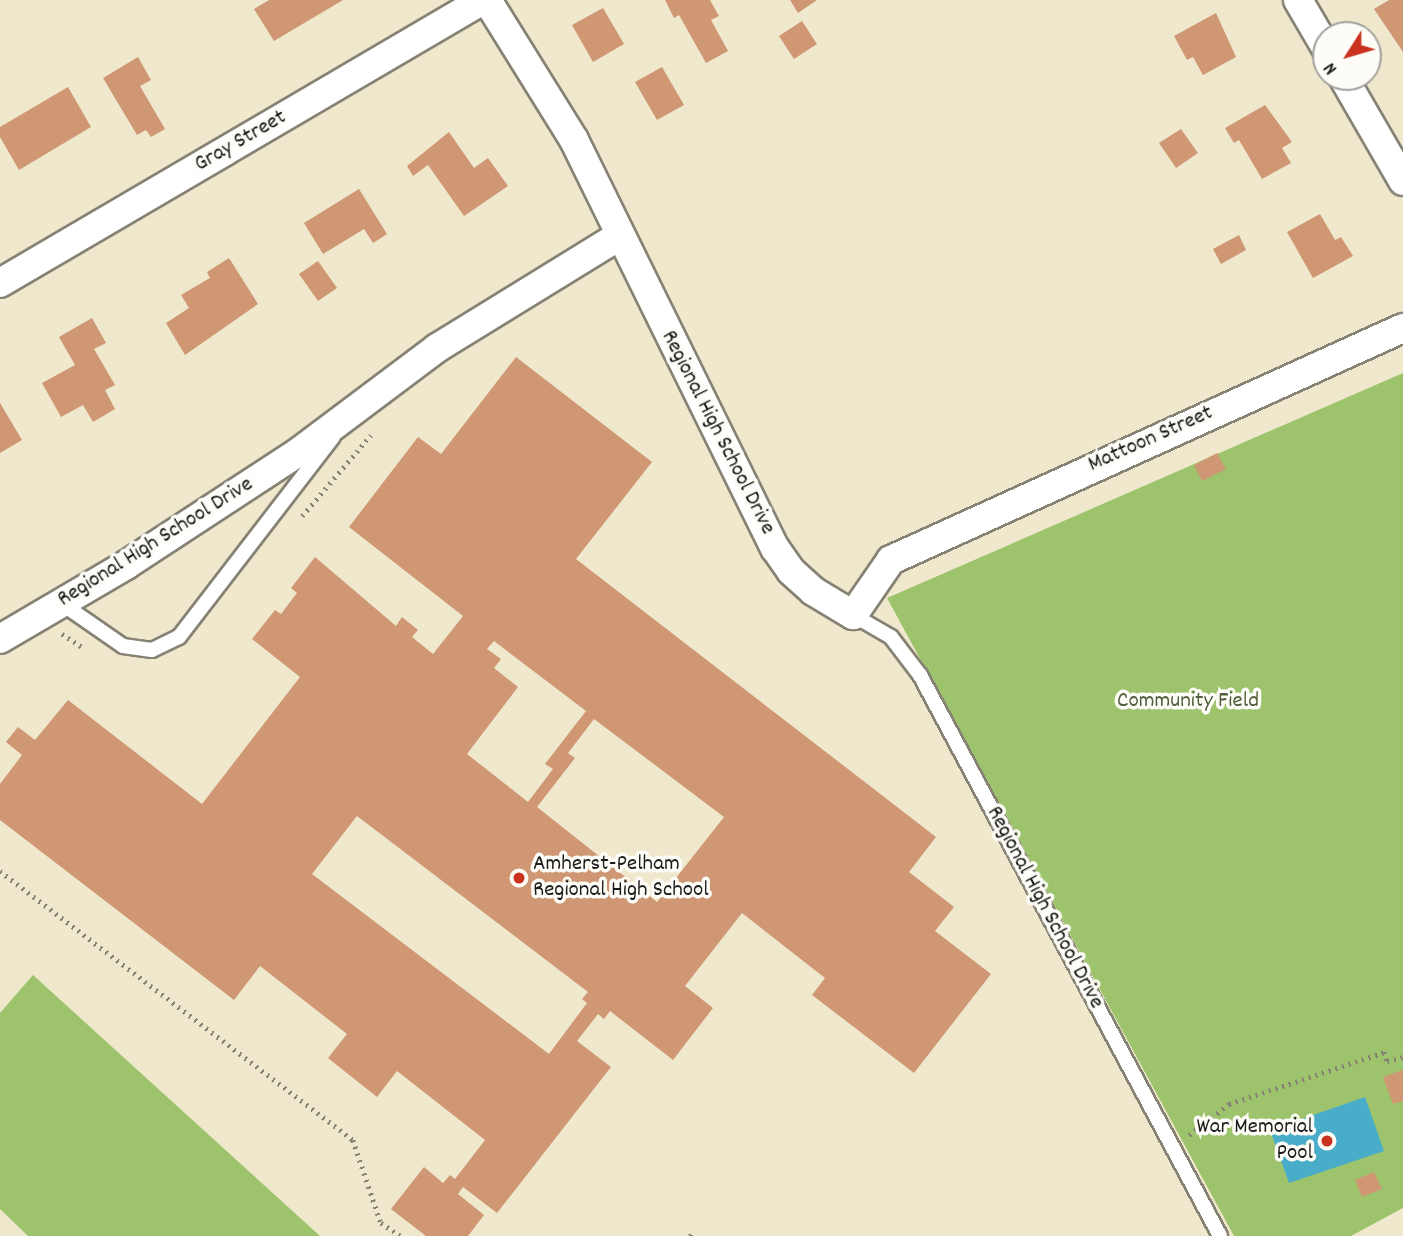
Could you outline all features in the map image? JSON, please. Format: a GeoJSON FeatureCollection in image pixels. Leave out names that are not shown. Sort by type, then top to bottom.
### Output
{"type":"FeatureCollection","features":[{"type":"Feature","properties":{"kind":"street"},"geometry":{"type":"LineString","coordinates":[[485,0],[574,140],[619,236]]}},
{"type":"Feature","properties":{"kind":"street","name":"Gray Street"},"geometry":{"type":"LineString","coordinates":[[0,283],[485,0]]}},
{"type":"Feature","properties":{"kind":"street"},"geometry":{"type":"LineString","coordinates":[[1304,2],[1313,21]]}},
{"type":"Feature","properties":{"kind":"street"},"geometry":{"type":"LineString","coordinates":[[1351,91],[1403,181]]}},
{"type":"Feature","properties":{"kind":"street","name":"Regional High School Drive"},"geometry":{"type":"LineString","coordinates":[[0,639],[61,604],[300,451],[437,348],[619,236],[775,548],[813,591],[853,615]]}},
{"type":"Feature","properties":{"kind":"street","name":"Mattoon Street"},"geometry":{"type":"LineString","coordinates":[[853,615],[878,572],[900,555],[1403,328]]}},
{"type":"Feature","properties":{"kind":"lane"},"geometry":{"type":"LineString","coordinates":[[61,604],[123,646],[152,650],[179,637],[352,412]]}},
{"type":"Feature","properties":{"kind":"lane","name":"Regional High School Drive"},"geometry":{"type":"LineString","coordinates":[[853,615],[891,637],[920,676],[1220,1236]]}},
{"type":"Feature","properties":{"kind":"path"},"geometry":{"type":"LineString","coordinates":[[0,871],[354,1140],[381,1223],[401,1236]]}},
{"type":"Feature","properties":{"kind":"path"},"geometry":{"type":"LineString","coordinates":[[1173,1148],[1229,1104],[1384,1052],[1387,1061],[1403,1057]]}},
{"type":"Feature","properties":{"kind":"green space","name":"Community Field"},"geometry":{"type":"Polygon","coordinates":[[[1403,373],[1403,1208],[1351,1236],[1234,1236],[887,598],[1403,373]]]}},
{"type":"Feature","properties":{"kind":"green space"},"geometry":{"type":"Polygon","coordinates":[[[33,975],[320,1236],[28,1236],[0,1209],[0,1013],[33,975]]]}},
{"type":"Feature","properties":{"kind":"water","name":"War Memorial Pool"},"geometry":{"type":"Polygon","coordinates":[[[1365,1097],[1384,1151],[1289,1183],[1270,1130],[1365,1097]]]}},
{"type":"Feature","properties":{"kind":"building"},"geometry":{"type":"Polygon","coordinates":[[[269,0],[343,0],[274,41],[254,9],[269,0]]]}},
{"type":"Feature","properties":{"kind":"building"},"geometry":{"type":"Polygon","coordinates":[[[665,0],[710,0],[719,16],[711,20],[728,51],[706,63],[679,15],[674,18],[665,0]]]}},
{"type":"Feature","properties":{"kind":"building"},"geometry":{"type":"Polygon","coordinates":[[[790,0],[817,0],[798,13],[790,0]]]}},
{"type":"Feature","properties":{"kind":"building"},"geometry":{"type":"Polygon","coordinates":[[[1389,0],[1403,0],[1403,52],[1374,9],[1389,0]]]}},
{"type":"Feature","properties":{"kind":"building"},"geometry":{"type":"Polygon","coordinates":[[[603,8],[624,44],[593,62],[572,25],[603,8]]]}},
{"type":"Feature","properties":{"kind":"building"},"geometry":{"type":"Polygon","coordinates":[[[1216,13],[1236,57],[1203,75],[1193,57],[1187,60],[1174,36],[1216,13]]]}},
{"type":"Feature","properties":{"kind":"building"},"geometry":{"type":"Polygon","coordinates":[[[802,21],[817,44],[794,59],[779,36],[802,21]]]}},
{"type":"Feature","properties":{"kind":"building"},"geometry":{"type":"Polygon","coordinates":[[[138,57],[151,80],[140,86],[165,129],[151,137],[146,130],[137,135],[103,78],[138,57]]]}},
{"type":"Feature","properties":{"kind":"building"},"geometry":{"type":"Polygon","coordinates":[[[662,67],[684,105],[657,120],[635,82],[662,67]]]}},
{"type":"Feature","properties":{"kind":"building"},"geometry":{"type":"Polygon","coordinates":[[[68,87],[91,127],[19,170],[0,137],[0,127],[68,87]]]}},
{"type":"Feature","properties":{"kind":"building"},"geometry":{"type":"Polygon","coordinates":[[[1265,105],[1292,142],[1282,148],[1291,163],[1262,179],[1239,140],[1234,143],[1225,128],[1265,105]]]}},
{"type":"Feature","properties":{"kind":"building"},"geometry":{"type":"Polygon","coordinates":[[[1181,129],[1198,153],[1176,168],[1159,143],[1181,129]]]}},
{"type":"Feature","properties":{"kind":"building"},"geometry":{"type":"Polygon","coordinates":[[[449,132],[474,168],[488,158],[508,186],[464,216],[428,165],[413,176],[407,166],[449,132]]]}},
{"type":"Feature","properties":{"kind":"building"},"geometry":{"type":"Polygon","coordinates":[[[359,189],[387,234],[373,243],[364,229],[323,254],[304,223],[359,189]]]}},
{"type":"Feature","properties":{"kind":"building"},"geometry":{"type":"Polygon","coordinates":[[[1320,214],[1335,240],[1341,237],[1353,256],[1313,278],[1287,232],[1320,214]]]}},
{"type":"Feature","properties":{"kind":"building"},"geometry":{"type":"Polygon","coordinates":[[[1239,235],[1246,250],[1221,264],[1213,249],[1239,235]]]}},
{"type":"Feature","properties":{"kind":"building"},"geometry":{"type":"Polygon","coordinates":[[[229,258],[258,304],[185,355],[166,323],[189,308],[181,295],[210,278],[207,272],[229,258]]]}},
{"type":"Feature","properties":{"kind":"building"},"geometry":{"type":"Polygon","coordinates":[[[318,261],[337,288],[318,301],[299,274],[318,261]]]}},
{"type":"Feature","properties":{"kind":"building"},"geometry":{"type":"Polygon","coordinates":[[[92,318],[106,343],[94,349],[115,385],[105,390],[115,409],[93,422],[83,405],[61,417],[42,383],[75,365],[59,337],[92,318]]]}},
{"type":"Feature","properties":{"kind":"building"},"geometry":{"type":"Polygon","coordinates":[[[516,357],[652,462],[576,559],[936,837],[909,872],[954,907],[935,931],[991,974],[914,1073],[812,995],[825,978],[742,913],[685,986],[713,1008],[673,1060],[610,1011],[604,1019],[598,1014],[577,1041],[611,1067],[497,1213],[463,1187],[458,1194],[484,1215],[468,1236],[426,1236],[391,1209],[424,1167],[443,1183],[450,1175],[455,1179],[485,1140],[397,1071],[377,1097],[328,1058],[347,1034],[260,966],[234,1000],[0,820],[0,784],[22,755],[6,742],[18,727],[35,740],[68,700],[202,804],[300,677],[252,639],[275,610],[281,614],[297,593],[291,588],[315,557],[396,626],[402,617],[418,630],[412,637],[433,654],[463,616],[349,527],[418,437],[441,454],[516,357]],[[494,641],[487,649],[501,659],[494,668],[518,687],[467,754],[528,802],[553,769],[545,764],[586,711],[494,641]],[[594,719],[568,753],[575,758],[537,807],[657,902],[724,817],[594,719]],[[357,816],[312,874],[549,1054],[587,1003],[582,999],[588,992],[357,816]]]}},
{"type":"Feature","properties":{"kind":"building"},"geometry":{"type":"Polygon","coordinates":[[[0,403],[22,440],[0,453],[0,403]]]}},
{"type":"Feature","properties":{"kind":"building"},"geometry":{"type":"Polygon","coordinates":[[[1217,453],[1226,469],[1202,481],[1194,465],[1217,453]]]}},
{"type":"Feature","properties":{"kind":"building"},"geometry":{"type":"Polygon","coordinates":[[[1403,1070],[1403,1101],[1393,1104],[1383,1077],[1403,1070]]]}},
{"type":"Feature","properties":{"kind":"building"},"geometry":{"type":"Polygon","coordinates":[[[1374,1172],[1382,1189],[1362,1197],[1355,1180],[1374,1172]]]}},
{"type":"Feature","properties":{"kind":"place","name":"Amherst-Pelham Regional High School"},"geometry":{"type":"Point","coordinates":[519,878]}},
{"type":"Feature","properties":{"kind":"place","name":"War Memorial Pool"},"geometry":{"type":"Point","coordinates":[1327,1141]}}]}
